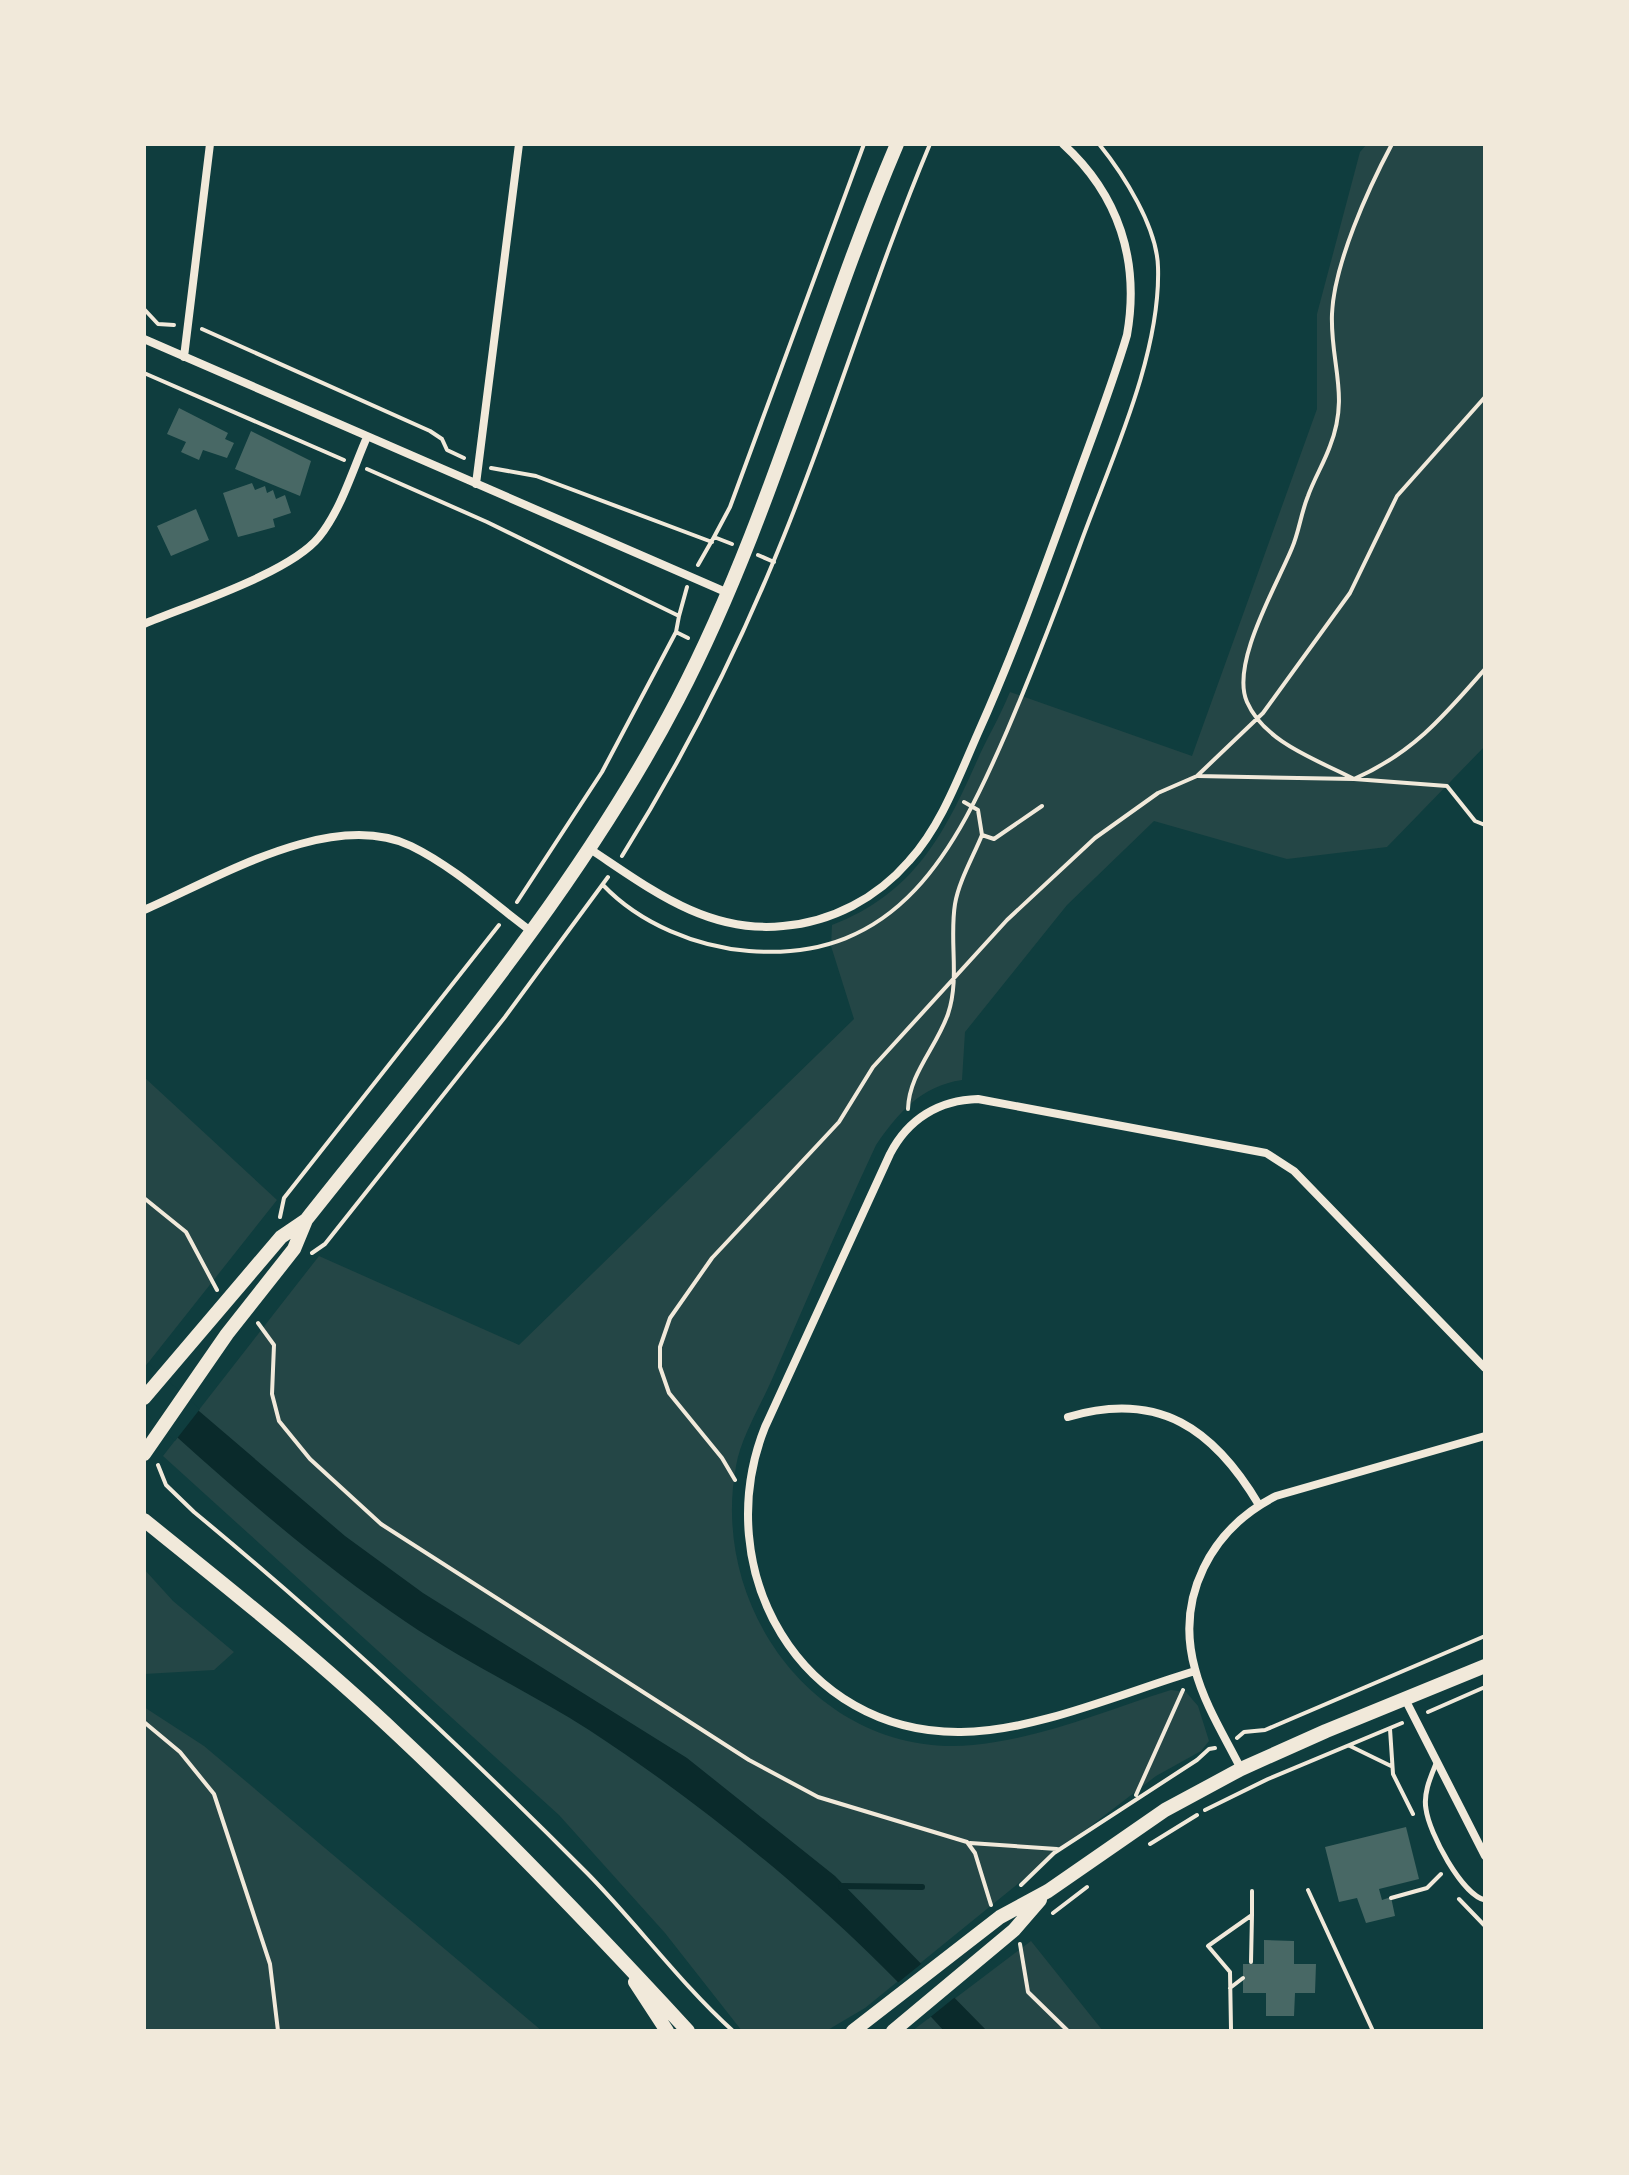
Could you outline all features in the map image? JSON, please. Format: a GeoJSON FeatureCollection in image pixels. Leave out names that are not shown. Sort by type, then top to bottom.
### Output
{"type":"FeatureCollection","features":[{"type":"Feature","properties":{"kind":"street"},"geometry":{"type":"LineString","coordinates":[[184,357],[210,144]]}},
{"type":"Feature","properties":{"kind":"street"},"geometry":{"type":"LineString","coordinates":[[476,484],[519,144]]}},
{"type":"Feature","properties":{"kind":"street"},"geometry":{"type":"LineString","coordinates":[[152,1451],[192,1384],[244,1311],[294,1249],[306,1220],[532,932],[590,849],[650,750],[728,593],[897,144]]}},
{"type":"Feature","properties":{"kind":"street"},"geometry":{"type":"LineString","coordinates":[[590,849],[661,896],[699,915],[741,925],[783,926],[845,910],[881,888],[925,842],[1019,636],[1129,324],[1131,271],[1122,229],[1104,191],[1063,144]]}},
{"type":"Feature","properties":{"kind":"street"},"geometry":{"type":"LineString","coordinates":[[144,339],[728,593]]}},
{"type":"Feature","properties":{"kind":"street"},"geometry":{"type":"LineString","coordinates":[[144,624],[284,564],[308,549],[327,527],[367,437]]}},
{"type":"Feature","properties":{"kind":"street"},"geometry":{"type":"LineString","coordinates":[[144,910],[311,839],[349,833],[385,837],[411,846],[532,932]]}},
{"type":"Feature","properties":{"kind":"street"},"geometry":{"type":"LineString","coordinates":[[1192,1672],[1025,1723],[981,1732],[914,1727],[871,1713],[815,1675],[774,1622],[750,1559],[747,1494],[765,1427],[896,1142],[926,1113],[965,1099],[1008,1103],[1256,1150],[1276,1157],[1294,1171],[1485,1368]]}},
{"type":"Feature","properties":{"kind":"street"},"geometry":{"type":"LineString","coordinates":[[144,1398],[281,1237],[306,1220]]}},
{"type":"Feature","properties":{"kind":"street"},"geometry":{"type":"LineString","coordinates":[[1068,1417],[1122,1408],[1175,1419],[1221,1449],[1259,1505]]}},
{"type":"Feature","properties":{"kind":"street"},"geometry":{"type":"LineString","coordinates":[[1241,1769],[1192,1672],[1189,1619],[1196,1585],[1220,1539],[1259,1505],[1294,1490],[1485,1436]]}},
{"type":"Feature","properties":{"kind":"street"},"geometry":{"type":"LineString","coordinates":[[144,1520],[252,1606],[398,1735],[613,1948],[688,2031]]}},
{"type":"Feature","properties":{"kind":"street"},"geometry":{"type":"LineString","coordinates":[[853,2031],[1000,1917],[1048,1891],[1128,1833],[1241,1769],[1485,1666]]}},
{"type":"Feature","properties":{"kind":"street"},"geometry":{"type":"LineString","coordinates":[[1405,1699],[1485,1856]]}},
{"type":"Feature","properties":{"kind":"street"},"geometry":{"type":"LineString","coordinates":[[893,2031],[1014,1930],[1048,1891]]}},
{"type":"Feature","properties":{"kind":"street"},"geometry":{"type":"LineString","coordinates":[[613,1948],[667,2031]]}},
{"type":"Feature","properties":{"kind":"lane"},"geometry":{"type":"LineString","coordinates":[[1437,1761],[1425,1798],[1426,1812],[1459,1879],[1470,1894],[1485,1900]]}},
{"type":"Feature","properties":{"kind":"path"},"geometry":{"type":"LineString","coordinates":[[278,1224],[284,1198],[508,914],[602,772],[676,632],[690,577],[730,507],[864,144]]}},
{"type":"Feature","properties":{"kind":"path"},"geometry":{"type":"LineString","coordinates":[[603,885],[658,924],[705,944],[786,952],[850,937],[903,903],[940,864],[973,806],[1042,648],[1150,350],[1159,264],[1139,203],[1099,144]]}},
{"type":"Feature","properties":{"kind":"path"},"geometry":{"type":"LineString","coordinates":[[1354,779],[1288,745],[1258,718],[1247,702],[1244,670],[1294,546],[1307,497],[1331,445],[1340,392],[1332,317],[1336,285],[1358,217],[1392,144]]}},
{"type":"Feature","properties":{"kind":"path"},"geometry":{"type":"LineString","coordinates":[[144,309],[158,324],[198,327],[430,431],[442,439],[447,450],[479,464],[536,476],[774,562]]}},
{"type":"Feature","properties":{"kind":"path"},"geometry":{"type":"LineString","coordinates":[[144,373],[487,522],[679,616]]}},
{"type":"Feature","properties":{"kind":"path"},"geometry":{"type":"LineString","coordinates":[[747,1494],[669,1393],[660,1367],[660,1347],[670,1318],[712,1258],[839,1122],[873,1067],[1007,920],[1095,838],[1158,793],[1197,776],[1258,718],[1350,593],[1397,496],[1485,397]]}},
{"type":"Feature","properties":{"kind":"path"},"geometry":{"type":"LineString","coordinates":[[676,632],[731,657]]}},
{"type":"Feature","properties":{"kind":"path"},"geometry":{"type":"LineString","coordinates":[[1354,779],[1381,767],[1423,738],[1485,669]]}},
{"type":"Feature","properties":{"kind":"path"},"geometry":{"type":"LineString","coordinates":[[1197,776],[1354,779],[1447,786],[1475,821],[1485,825]]}},
{"type":"Feature","properties":{"kind":"path"},"geometry":{"type":"LineString","coordinates":[[908,1112],[909,1088],[932,1050],[948,1013],[956,974],[952,934],[956,901],[982,835],[980,815],[973,806],[949,795]]}},
{"type":"Feature","properties":{"kind":"path"},"geometry":{"type":"LineString","coordinates":[[982,835],[994,839],[1042,806]]}},
{"type":"Feature","properties":{"kind":"path"},"geometry":{"type":"LineString","coordinates":[[902,1116],[919,1103]]}},
{"type":"Feature","properties":{"kind":"path"},"geometry":{"type":"LineString","coordinates":[[144,1198],[186,1232],[211,1284],[226,1300]]}},
{"type":"Feature","properties":{"kind":"path"},"geometry":{"type":"LineString","coordinates":[[244,1311],[268,1332],[274,1345],[272,1394],[279,1421],[318,1468],[381,1524],[749,1760],[818,1797],[967,1842],[1059,1849]]}},
{"type":"Feature","properties":{"kind":"path"},"geometry":{"type":"LineString","coordinates":[[152,1451],[158,1472],[166,1485],[382,1673],[510,1795],[612,1898],[678,1976],[733,2031]]}},
{"type":"Feature","properties":{"kind":"path"},"geometry":{"type":"LineString","coordinates":[[1012,1896],[1029,1875],[1059,1849],[1209,1749],[1244,1732],[1265,1730],[1485,1636]]}},
{"type":"Feature","properties":{"kind":"path"},"geometry":{"type":"LineString","coordinates":[[1135,1797],[1192,1672]]}},
{"type":"Feature","properties":{"kind":"path"},"geometry":{"type":"LineString","coordinates":[[144,1722],[180,1752],[214,1794],[270,1964],[278,2031]]}},
{"type":"Feature","properties":{"kind":"path"},"geometry":{"type":"LineString","coordinates":[[1239,1728],[1244,1732]]}},
{"type":"Feature","properties":{"kind":"path"},"geometry":{"type":"LineString","coordinates":[[1137,1852],[1200,1813],[1254,1786],[1373,1737]]}},
{"type":"Feature","properties":{"kind":"path"},"geometry":{"type":"LineString","coordinates":[[1350,1746],[1392,1766]]}},
{"type":"Feature","properties":{"kind":"path"},"geometry":{"type":"LineString","coordinates":[[967,1842],[975,1853],[994,1910],[1003,1903]]}},
{"type":"Feature","properties":{"kind":"path"},"geometry":{"type":"LineString","coordinates":[[1391,1898],[1427,1888],[1443,1872]]}},
{"type":"Feature","properties":{"kind":"path"},"geometry":{"type":"LineString","coordinates":[[1052,1914],[1098,1879]]}},
{"type":"Feature","properties":{"kind":"path"},"geometry":{"type":"LineString","coordinates":[[1308,1890],[1373,2031]]}},
{"type":"Feature","properties":{"kind":"path"},"geometry":{"type":"LineString","coordinates":[[1251,1962],[1252,1891]]}},
{"type":"Feature","properties":{"kind":"path"},"geometry":{"type":"LineString","coordinates":[[1231,2029],[1230,1972],[1208,1946],[1252,1915]]}},
{"type":"Feature","properties":{"kind":"path"},"geometry":{"type":"LineString","coordinates":[[1014,1930],[1022,1950],[1028,1992],[1068,2031]]}},
{"type":"Feature","properties":{"kind":"path"},"geometry":{"type":"LineString","coordinates":[[1230,1988],[1243,1978]]}},
{"type":"Feature","properties":{"kind":"shaded area"},"geometry":{"type":"Polygon","coordinates":[[[1367,144],[1485,144],[1485,746],[1387,847],[1287,859],[1154,821],[1067,905],[965,1032],[962,1080],[934,1088],[912,1103],[876,1145],[747,1432],[736,1466],[732,1520],[740,1572],[759,1621],[787,1665],[824,1701],[868,1728],[918,1743],[973,1745],[998,1742],[1073,1723],[1171,1690],[1186,1692],[1198,1706],[1209,1741],[1201,1751],[1156,1776],[1062,1848],[865,2008],[826,2031],[742,2031],[665,1933],[559,1815],[163,1456],[319,1256],[519,1345],[854,1019],[831,946],[832,925],[886,896],[925,856],[954,809],[1010,692],[1192,756],[1317,409],[1317,314],[1360,152],[1367,144]]]}},
{"type":"Feature","properties":{"kind":"shaded area"},"geometry":{"type":"Polygon","coordinates":[[[144,1077],[277,1200],[144,1368],[144,1077]]]}},
{"type":"Feature","properties":{"kind":"shaded area"},"geometry":{"type":"Polygon","coordinates":[[[144,1364],[345,1536],[423,1593],[687,1758],[835,1876],[987,2031],[944,2031],[865,1949],[821,1909],[683,1795],[589,1730],[406,1622],[304,1546],[144,1407],[144,1364]]]}},
{"type":"Feature","properties":{"kind":"shaded area"},"geometry":{"type":"Polygon","coordinates":[[[144,1569],[173,1601],[234,1652],[214,1670],[144,1674],[144,1569]]]}},
{"type":"Feature","properties":{"kind":"shaded area"},"geometry":{"type":"Polygon","coordinates":[[[144,1707],[204,1746],[542,2031],[144,2031],[144,1707]]]}},
{"type":"Feature","properties":{"kind":"shaded area"},"geometry":{"type":"Polygon","coordinates":[[[1031,1941],[1103,2031],[912,2031],[1031,1941]]]}},
{"type":"Feature","properties":{"kind":"pier"},"geometry":{"type":"Polygon","coordinates":[[[148,1363],[200,1409],[175,1441],[144,1412],[144,1368],[148,1363]]]}},
{"type":"Feature","properties":{"kind":"pier"},"geometry":{"type":"Polygon","coordinates":[[[926,1960],[959,1994],[928,2019],[895,1985],[926,1960]]]}},
{"type":"Feature","properties":{"kind":"building"},"geometry":{"type":"Polygon","coordinates":[[[179,408],[228,433],[225,439],[234,443],[227,458],[203,450],[199,460],[181,452],[186,442],[167,434],[179,408]]]}},
{"type":"Feature","properties":{"kind":"building"},"geometry":{"type":"Polygon","coordinates":[[[251,431],[311,461],[300,496],[235,469],[251,431]]]}},
{"type":"Feature","properties":{"kind":"building"},"geometry":{"type":"Polygon","coordinates":[[[252,483],[255,490],[265,486],[267,493],[273,490],[276,499],[285,495],[291,513],[273,519],[275,527],[238,537],[223,493],[252,483]]]}},
{"type":"Feature","properties":{"kind":"building"},"geometry":{"type":"Polygon","coordinates":[[[196,509],[209,540],[171,556],[157,526],[196,509]]]}},
{"type":"Feature","properties":{"kind":"building"},"geometry":{"type":"Polygon","coordinates":[[[1406,1827],[1419,1879],[1379,1889],[1382,1900],[1391,1897],[1395,1916],[1366,1923],[1357,1898],[1339,1902],[1325,1847],[1406,1827]]]}},
{"type":"Feature","properties":{"kind":"building"},"geometry":{"type":"Polygon","coordinates":[[[1264,1940],[1294,1941],[1294,1964],[1316,1964],[1315,1993],[1295,1993],[1294,2016],[1266,2016],[1266,1993],[1243,1993],[1243,1964],[1264,1964],[1264,1940]]]}},
{"type":"Feature","properties":{"kind":"waterway"},"geometry":{"type":"LineString","coordinates":[[841,1886],[922,1887]]}}]}
